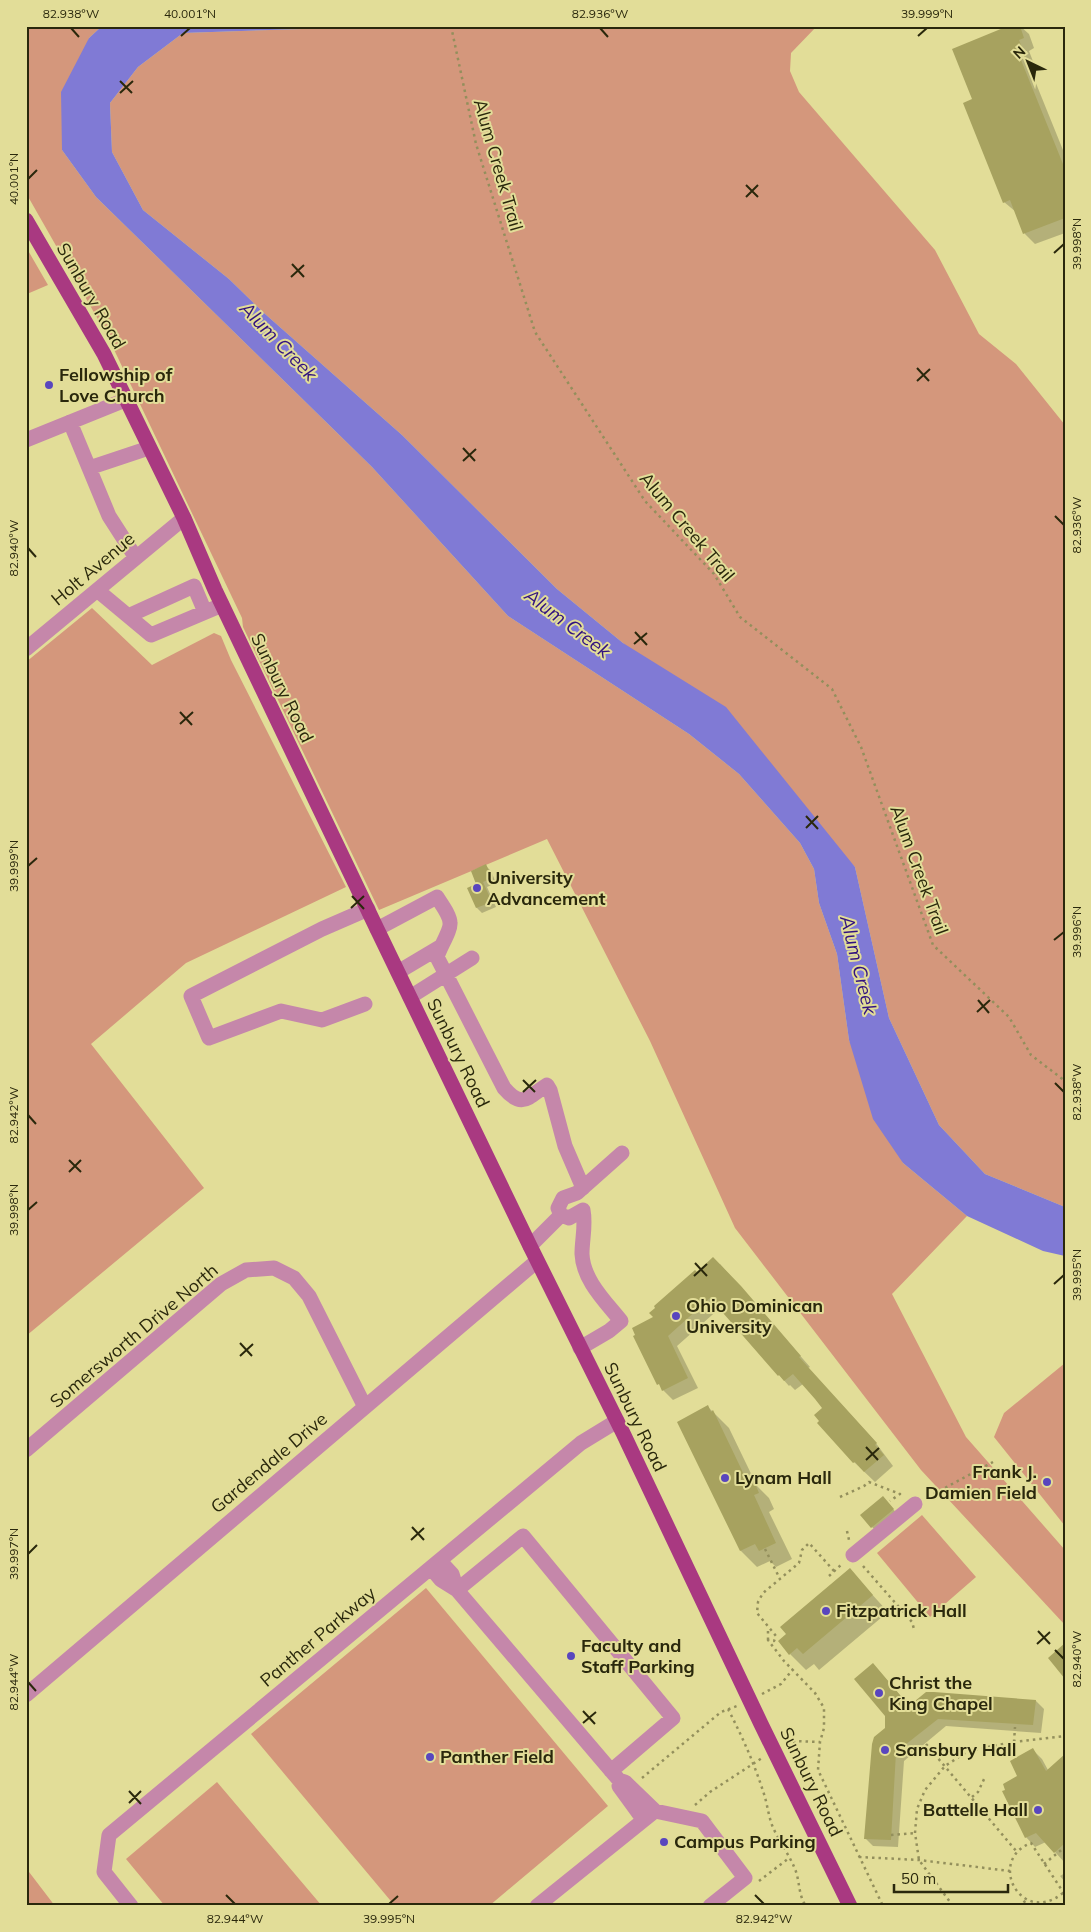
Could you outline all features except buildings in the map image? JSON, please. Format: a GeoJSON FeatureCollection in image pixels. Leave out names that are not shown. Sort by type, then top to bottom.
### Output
{"type":"FeatureCollection","features":[{"type":"Feature","properties":{"kind":"main road","name":"Sunbury Road"},"geometry":{"type":"LineString","coordinates":[[26,220],[104,354],[184,518],[222,605],[368,910],[537,1261],[617,1421],[850,1906]]}},
{"type":"Feature","properties":{"kind":"street"},"geometry":{"type":"LineString","coordinates":[[26,440],[125,400]]}},
{"type":"Feature","properties":{"kind":"street"},"geometry":{"type":"LineString","coordinates":[[70,422],[109,516],[136,558]]}},
{"type":"Feature","properties":{"kind":"street"},"geometry":{"type":"LineString","coordinates":[[89,468],[149,448]]}},
{"type":"Feature","properties":{"kind":"street","name":"Holt Avenue"},"geometry":{"type":"LineString","coordinates":[[26,649],[184,518]]}},
{"type":"Feature","properties":{"kind":"street"},"geometry":{"type":"LineString","coordinates":[[128,616],[194,586],[206,612]]}},
{"type":"Feature","properties":{"kind":"street"},"geometry":{"type":"LineString","coordinates":[[98,590],[151,636],[222,605]]}},
{"type":"Feature","properties":{"kind":"street"},"geometry":{"type":"LineString","coordinates":[[378,929],[437,897],[450,922],[449,930],[437,957],[504,1088],[513,1099],[518,1100],[525,1099],[547,1085],[550,1090],[565,1146],[584,1201],[583,1266],[600,1295],[620,1321],[609,1331],[580,1348]]}},
{"type":"Feature","properties":{"kind":"street"},"geometry":{"type":"LineString","coordinates":[[365,1004],[322,1020],[281,1011],[209,1038],[191,996],[322,928],[368,910]]}},
{"type":"Feature","properties":{"kind":"street"},"geometry":{"type":"LineString","coordinates":[[398,972],[440,947]]}},
{"type":"Feature","properties":{"kind":"street"},"geometry":{"type":"LineString","coordinates":[[410,997],[472,958]]}},
{"type":"Feature","properties":{"kind":"street"},"geometry":{"type":"LineString","coordinates":[[583,1210],[569,1218],[561,1215],[558,1208],[564,1198],[580,1191],[622,1153]]}},
{"type":"Feature","properties":{"kind":"street"},"geometry":{"type":"LineString","coordinates":[[530,1246],[561,1215]]}},
{"type":"Feature","properties":{"kind":"street","name":"Gardendale Drive"},"geometry":{"type":"LineString","coordinates":[[26,1695],[537,1261]]}},
{"type":"Feature","properties":{"kind":"street","name":"Somersworth Drive North"},"geometry":{"type":"LineString","coordinates":[[26,1450],[221,1284],[246,1270],[274,1268],[294,1278],[309,1296],[365,1407]]}},
{"type":"Feature","properties":{"kind":"street","name":"Panther Parkway"},"geometry":{"type":"LineString","coordinates":[[131,1906],[104,1872],[109,1835],[581,1443],[617,1421]]}},
{"type":"Feature","properties":{"kind":"street"},"geometry":{"type":"LineString","coordinates":[[853,1555],[915,1504]]}},
{"type":"Feature","properties":{"kind":"street"},"geometry":{"type":"LineString","coordinates":[[457,1590],[523,1536],[673,1718],[615,1776]]}},
{"type":"Feature","properties":{"kind":"street"},"geometry":{"type":"LineString","coordinates":[[435,1564],[452,1574],[457,1590],[615,1776],[620,1787],[649,1815],[702,1821],[745,1878],[710,1906]]}},
{"type":"Feature","properties":{"kind":"street"},"geometry":{"type":"LineString","coordinates":[[537,1906],[649,1815]]}},
{"type":"Feature","properties":{"kind":"path","name":"Alum Creek Trail"},"geometry":{"type":"LineString","coordinates":[[451,26],[476,144],[535,332],[645,501],[714,574],[740,617],[832,689],[861,747],[933,945],[1010,1017],[1031,1055],[1065,1081]]}},
{"type":"Feature","properties":{"kind":"path"},"geometry":{"type":"LineString","coordinates":[[915,1504],[993,1462]]}},
{"type":"Feature","properties":{"kind":"path"},"geometry":{"type":"LineString","coordinates":[[840,1497],[869,1482],[900,1494],[890,1502]]}},
{"type":"Feature","properties":{"kind":"path"},"geometry":{"type":"LineString","coordinates":[[768,1640],[774,1641],[776,1636],[757,1613],[758,1602],[763,1593],[799,1563],[802,1550],[809,1543],[834,1571]]}},
{"type":"Feature","properties":{"kind":"path"},"geometry":{"type":"LineString","coordinates":[[765,1549],[780,1579]]}},
{"type":"Feature","properties":{"kind":"path"},"geometry":{"type":"LineString","coordinates":[[853,1555],[912,1622],[914,1629]]}},
{"type":"Feature","properties":{"kind":"path"},"geometry":{"type":"LineString","coordinates":[[768,1627],[768,1640],[784,1661],[814,1693],[824,1708],[824,1728],[820,1742],[818,1770],[883,1906]]}},
{"type":"Feature","properties":{"kind":"path"},"geometry":{"type":"LineString","coordinates":[[636,1783],[721,1712],[752,1700],[781,1684],[793,1669]]}},
{"type":"Feature","properties":{"kind":"path"},"geometry":{"type":"LineString","coordinates":[[728,1710],[744,1740],[763,1791],[772,1824],[799,1878],[798,1886],[806,1906]]}},
{"type":"Feature","properties":{"kind":"path"},"geometry":{"type":"LineString","coordinates":[[1014,1742],[1015,1727]]}},
{"type":"Feature","properties":{"kind":"path"},"geometry":{"type":"LineString","coordinates":[[953,1906],[919,1860],[914,1833],[917,1808],[925,1790],[945,1766],[965,1753],[1014,1742],[1065,1736]]}},
{"type":"Feature","properties":{"kind":"path"},"geometry":{"type":"LineString","coordinates":[[926,1744],[1017,1852]]}},
{"type":"Feature","properties":{"kind":"path"},"geometry":{"type":"LineString","coordinates":[[690,1809],[710,1792],[753,1764]]}},
{"type":"Feature","properties":{"kind":"path"},"geometry":{"type":"LineString","coordinates":[[972,1797],[978,1792],[985,1777]]}},
{"type":"Feature","properties":{"kind":"path"},"geometry":{"type":"LineString","coordinates":[[891,1835],[914,1833]]}},
{"type":"Feature","properties":{"kind":"path"},"geometry":{"type":"LineString","coordinates":[[1031,1843],[1044,1864],[1064,1894],[1042,1903],[1034,1903],[1027,1900],[1013,1886],[1010,1871],[1013,1858],[1024,1846],[1031,1843]]}},
{"type":"Feature","properties":{"kind":"path"},"geometry":{"type":"LineString","coordinates":[[1044,1864],[1065,1847]]}},
{"type":"Feature","properties":{"kind":"path"},"geometry":{"type":"LineString","coordinates":[[859,1857],[919,1860],[1010,1871]]}},
{"type":"Feature","properties":{"kind":"path"},"geometry":{"type":"LineString","coordinates":[[1018,1906],[1027,1900]]}},
{"type":"Feature","properties":{"kind":"shaded area"},"geometry":{"type":"Polygon","coordinates":[[[26,26],[102,26],[89,38],[62,150],[96,197],[372,467],[508,616],[689,734],[739,774],[800,843],[814,869],[819,903],[837,954],[849,1040],[903,1163],[967,1216],[892,1294],[966,1437],[1065,1550],[1065,1625],[921,1470],[735,1228],[650,1041],[547,839],[379,910],[243,627],[242,618],[108,337],[26,193],[26,26]]]}},
{"type":"Feature","properties":{"kind":"shaded area"},"geometry":{"type":"Polygon","coordinates":[[[310,26],[817,26],[791,53],[790,71],[799,92],[935,250],[979,334],[1016,364],[1065,425],[1065,1207],[985,1174],[939,1125],[889,1018],[855,867],[623,643],[557,589],[402,435],[264,313],[229,279],[143,210],[112,152],[110,103],[138,67],[183,33],[302,29],[310,26]]]}},
{"type":"Feature","properties":{"kind":"shaded area"},"geometry":{"type":"Polygon","coordinates":[[[26,247],[48,285],[27,294],[26,293],[26,247]]]}},
{"type":"Feature","properties":{"kind":"shaded area"},"geometry":{"type":"Polygon","coordinates":[[[92,608],[152,665],[214,633],[221,636],[231,660],[346,887],[186,963],[91,1044],[204,1188],[26,1336],[26,662],[92,608]]]}},
{"type":"Feature","properties":{"kind":"shaded area","name":"Frank J. Damien Field"},"geometry":{"type":"Polygon","coordinates":[[[1065,1363],[1065,1526],[994,1437],[1004,1413],[1065,1363]]]}},
{"type":"Feature","properties":{"kind":"shaded area"},"geometry":{"type":"Polygon","coordinates":[[[922,1515],[976,1577],[930,1617],[877,1553],[922,1515]]]}},
{"type":"Feature","properties":{"kind":"shaded area"},"geometry":{"type":"Polygon","coordinates":[[[426,1588],[608,1806],[489,1906],[395,1906],[251,1734],[426,1588]]]}},
{"type":"Feature","properties":{"kind":"shaded area"},"geometry":{"type":"Polygon","coordinates":[[[217,1782],[322,1906],[165,1906],[126,1859],[217,1782]]]}},
{"type":"Feature","properties":{"kind":"shaded area"},"geometry":{"type":"Polygon","coordinates":[[[26,1868],[55,1906],[26,1906],[26,1868]]]}},
{"type":"Feature","properties":{"kind":"water","name":"Alum Creek"},"geometry":{"type":"Polygon","coordinates":[[[102,26],[310,26],[302,29],[183,33],[138,67],[110,103],[112,152],[143,210],[229,279],[264,313],[402,435],[557,589],[623,643],[726,707],[855,867],[889,1018],[939,1125],[985,1174],[1065,1207],[1065,1256],[1043,1251],[967,1216],[903,1163],[873,1119],[849,1040],[837,954],[819,903],[814,869],[800,843],[739,774],[689,734],[508,616],[372,467],[96,197],[62,150],[61,92],[89,38],[102,26]]]}},
{"type":"Feature","properties":{"kind":"place","name":"Fellowship of Love Church"},"geometry":{"type":"Point","coordinates":[49,385]}},
{"type":"Feature","properties":{"kind":"place","name":"University Advancement"},"geometry":{"type":"Point","coordinates":[477,888]}},
{"type":"Feature","properties":{"kind":"place","name":"Ohio Dominican University"},"geometry":{"type":"Point","coordinates":[676,1316]}},
{"type":"Feature","properties":{"kind":"place","name":"Lynam Hall"},"geometry":{"type":"Point","coordinates":[725,1478]}},
{"type":"Feature","properties":{"kind":"place","name":"Frank J. Damien Field"},"geometry":{"type":"Point","coordinates":[1047,1482]}},
{"type":"Feature","properties":{"kind":"place","name":"Fitzpatrick Hall"},"geometry":{"type":"Point","coordinates":[826,1611]}},
{"type":"Feature","properties":{"kind":"place","name":"Faculty and Staff Parking"},"geometry":{"type":"Point","coordinates":[571,1656]}},
{"type":"Feature","properties":{"kind":"place","name":"Christ the King Chapel"},"geometry":{"type":"Point","coordinates":[879,1693]}},
{"type":"Feature","properties":{"kind":"place","name":"Sansbury Hall"},"geometry":{"type":"Point","coordinates":[885,1750]}},
{"type":"Feature","properties":{"kind":"place","name":"Panther Field"},"geometry":{"type":"Point","coordinates":[430,1757]}},
{"type":"Feature","properties":{"kind":"place","name":"Battelle Hall"},"geometry":{"type":"Point","coordinates":[1038,1810]}},
{"type":"Feature","properties":{"kind":"place","name":"Campus Parking"},"geometry":{"type":"Point","coordinates":[664,1842]}}]}
